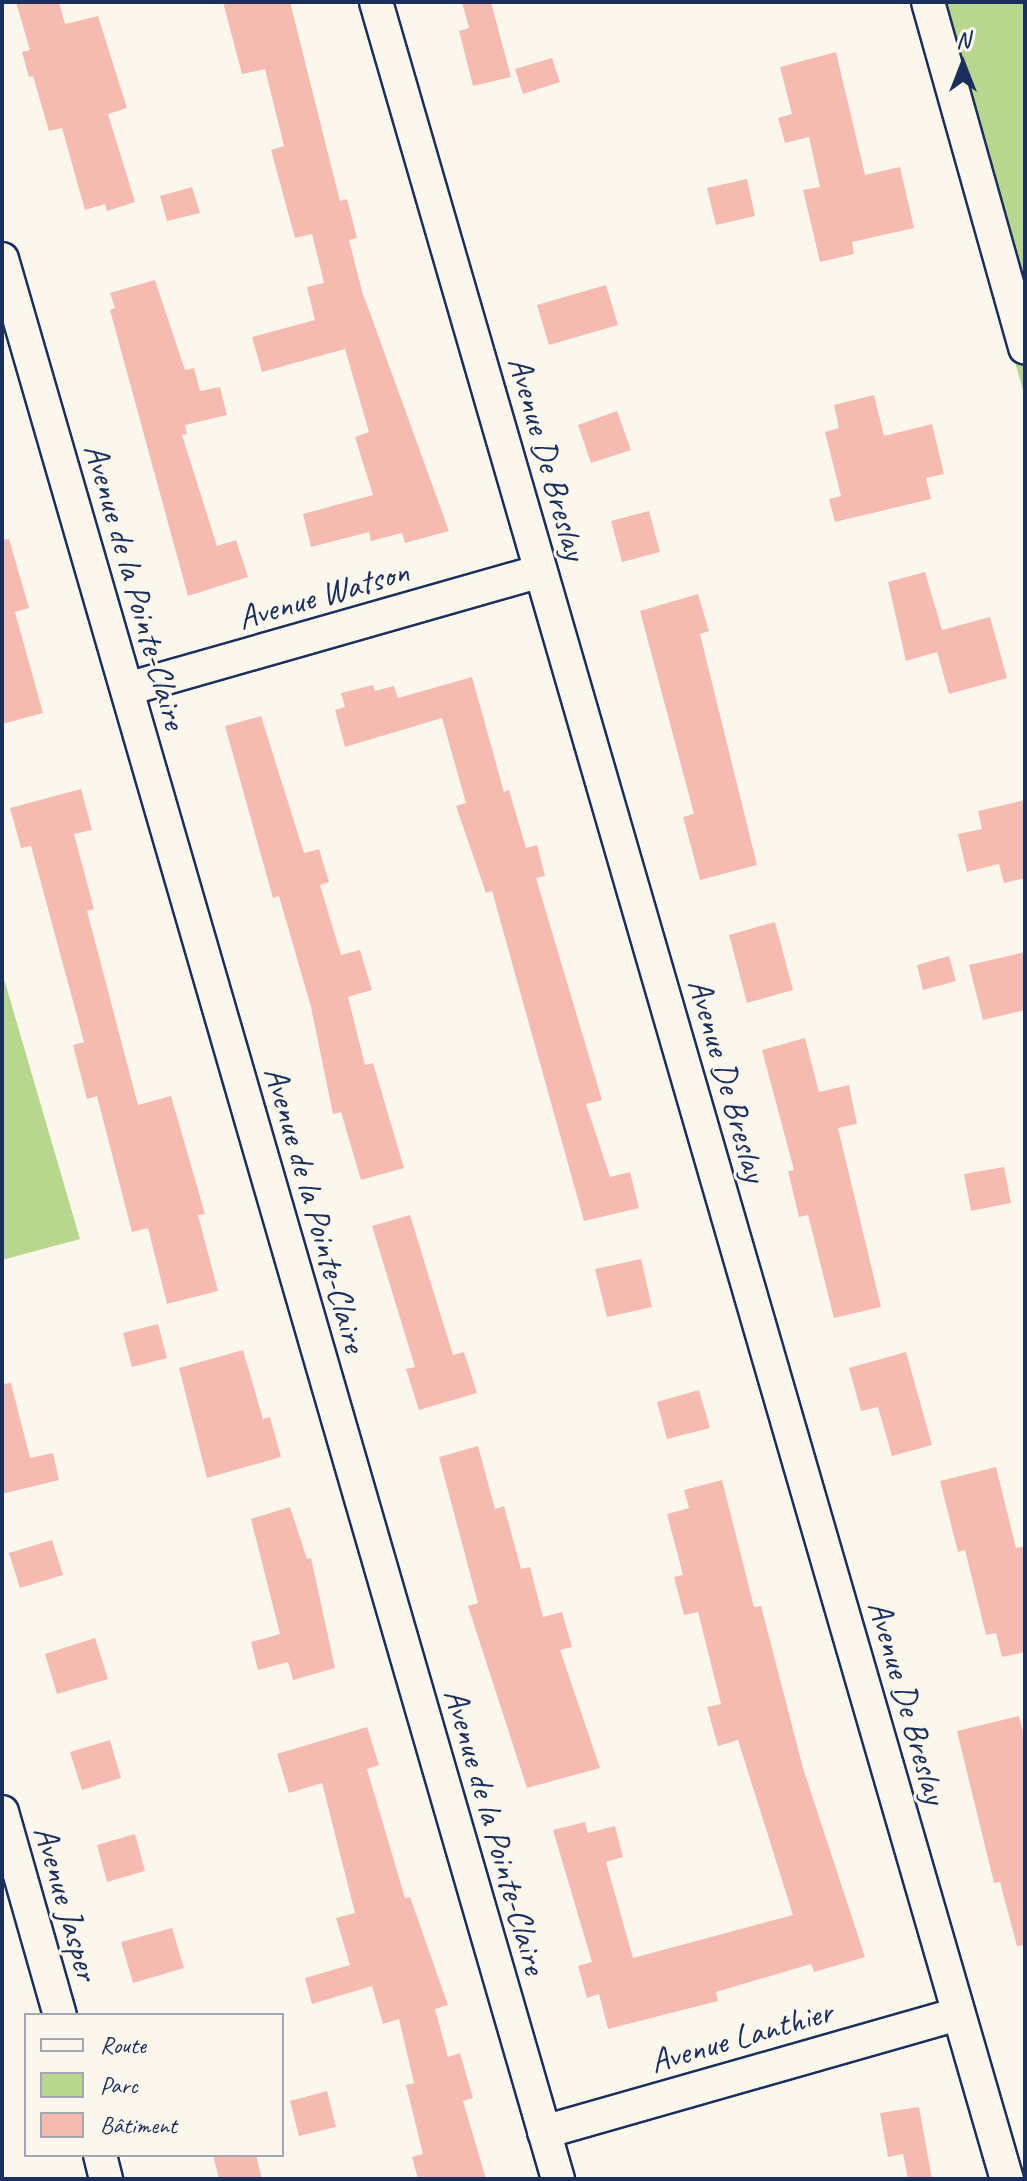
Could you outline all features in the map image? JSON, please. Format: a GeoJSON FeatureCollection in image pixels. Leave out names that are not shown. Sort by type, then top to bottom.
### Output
{"type":"FeatureCollection","features":[{"type":"Feature","properties":{"kind":"street","name":"Avenue De Breslay"},"geometry":{"type":"LineString","coordinates":[[376,2],[1007,2179]]}},
{"type":"Feature","properties":{"kind":"street"},"geometry":{"type":"LineString","coordinates":[[928,2],[1025,348]]}},
{"type":"Feature","properties":{"kind":"street","name":"Avenue de la Pointe-Claire"},"geometry":{"type":"LineString","coordinates":[[2,259],[558,2179]]}},
{"type":"Feature","properties":{"kind":"street","name":"Avenue Watson"},"geometry":{"type":"LineString","coordinates":[[127,689],[541,571]]}},
{"type":"Feature","properties":{"kind":"street","name":"Avenue Jasper"},"geometry":{"type":"LineString","coordinates":[[2,1812],[59,2013]]}},
{"type":"Feature","properties":{"kind":"street","name":"Avenue Lanthier"},"geometry":{"type":"LineString","coordinates":[[544,2132],[959,2014]]}},
{"type":"Feature","properties":{"kind":"street"},"geometry":{"type":"LineString","coordinates":[[100,2157],[106,2179]]}},
{"type":"Feature","properties":{"kind":"green space"},"geometry":{"type":"Polygon","coordinates":[[[911,2],[1025,2],[1025,397],[911,2]]]}},
{"type":"Feature","properties":{"kind":"green space"},"geometry":{"type":"Polygon","coordinates":[[[2,972],[80,1239],[2,1260],[2,972]]]}},
{"type":"Feature","properties":{"kind":"building"},"geometry":{"type":"Polygon","coordinates":[[[16,2],[59,2],[65,24],[98,16],[127,108],[108,114],[135,202],[107,211],[105,204],[85,210],[62,128],[49,131],[33,76],[29,77],[22,52],[30,50],[16,2]]]}},
{"type":"Feature","properties":{"kind":"building"},"geometry":{"type":"Polygon","coordinates":[[[223,2],[290,2],[340,201],[347,199],[357,238],[349,240],[362,291],[449,531],[405,543],[402,533],[371,541],[369,532],[311,547],[303,514],[373,495],[355,437],[369,432],[345,349],[262,372],[252,337],[315,320],[307,287],[324,283],[312,234],[295,238],[271,150],[284,146],[265,69],[242,74],[223,2]]]}},
{"type":"Feature","properties":{"kind":"building"},"geometry":{"type":"Polygon","coordinates":[[[462,2],[491,2],[511,77],[473,86],[459,31],[469,28],[462,2]]]}},
{"type":"Feature","properties":{"kind":"building"},"geometry":{"type":"Polygon","coordinates":[[[836,52],[865,175],[900,167],[914,228],[852,242],[854,254],[820,262],[803,190],[820,187],[809,137],[785,143],[778,118],[792,114],[780,67],[836,52]]]}},
{"type":"Feature","properties":{"kind":"building"},"geometry":{"type":"Polygon","coordinates":[[[552,58],[560,82],[523,94],[515,69],[552,58]]]}},
{"type":"Feature","properties":{"kind":"building"},"geometry":{"type":"Polygon","coordinates":[[[747,179],[755,216],[716,225],[707,188],[747,179]]]}},
{"type":"Feature","properties":{"kind":"building"},"geometry":{"type":"Polygon","coordinates":[[[192,187],[200,213],[167,221],[160,196],[192,187]]]}},
{"type":"Feature","properties":{"kind":"building"},"geometry":{"type":"Polygon","coordinates":[[[155,280],[185,370],[194,368],[200,391],[220,387],[227,415],[185,425],[187,434],[182,435],[217,546],[236,540],[248,577],[188,596],[110,310],[115,308],[110,293],[155,280]]]}},
{"type":"Feature","properties":{"kind":"building"},"geometry":{"type":"Polygon","coordinates":[[[606,285],[618,325],[549,345],[537,305],[606,285]]]}},
{"type":"Feature","properties":{"kind":"building"},"geometry":{"type":"Polygon","coordinates":[[[874,395],[884,436],[932,424],[944,474],[926,478],[931,499],[835,522],[829,499],[841,496],[825,432],[839,428],[834,405],[874,395]]]}},
{"type":"Feature","properties":{"kind":"building"},"geometry":{"type":"Polygon","coordinates":[[[617,411],[631,450],[591,463],[578,425],[617,411]]]}},
{"type":"Feature","properties":{"kind":"building"},"geometry":{"type":"Polygon","coordinates":[[[649,511],[660,552],[622,562],[611,521],[649,511]]]}},
{"type":"Feature","properties":{"kind":"building"},"geometry":{"type":"Polygon","coordinates":[[[9,539],[29,608],[15,612],[43,713],[2,724],[2,540],[9,539]]]}},
{"type":"Feature","properties":{"kind":"building"},"geometry":{"type":"Polygon","coordinates":[[[925,572],[942,630],[990,617],[1007,678],[949,694],[937,652],[906,661],[888,582],[925,572]]]}},
{"type":"Feature","properties":{"kind":"building"},"geometry":{"type":"Polygon","coordinates":[[[698,594],[709,631],[700,634],[757,865],[700,880],[683,817],[694,814],[640,611],[698,594]]]}},
{"type":"Feature","properties":{"kind":"building"},"geometry":{"type":"Polygon","coordinates":[[[472,677],[504,792],[509,790],[526,848],[537,845],[545,876],[536,878],[602,1100],[586,1104],[610,1177],[630,1172],[639,1208],[584,1221],[492,891],[486,893],[456,806],[466,803],[442,718],[345,747],[335,710],[345,707],[341,693],[373,685],[375,691],[394,686],[398,698],[472,677]]]}},
{"type":"Feature","properties":{"kind":"building"},"geometry":{"type":"Polygon","coordinates":[[[261,716],[304,853],[319,849],[329,882],[320,885],[341,955],[360,950],[372,990],[348,997],[365,1065],[373,1063],[404,1168],[361,1180],[341,1112],[333,1114],[311,1007],[279,896],[273,898],[225,726],[261,716]]]}},
{"type":"Feature","properties":{"kind":"building"},"geometry":{"type":"Polygon","coordinates":[[[81,789],[92,830],[74,834],[94,909],[87,911],[138,1105],[171,1096],[205,1214],[198,1215],[218,1291],[167,1304],[148,1228],[132,1232],[97,1096],[87,1099],[73,1045],[84,1042],[31,846],[21,848],[10,808],[81,789]]]}},
{"type":"Feature","properties":{"kind":"building"},"geometry":{"type":"Polygon","coordinates":[[[1025,800],[1025,878],[1004,883],[999,864],[967,872],[958,834],[982,829],[978,811],[1025,800]]]}},
{"type":"Feature","properties":{"kind":"building"},"geometry":{"type":"Polygon","coordinates":[[[775,922],[793,990],[747,1003],[729,935],[775,922]]]}},
{"type":"Feature","properties":{"kind":"building"},"geometry":{"type":"Polygon","coordinates":[[[1025,952],[1025,1010],[983,1020],[969,965],[1025,952]]]}},
{"type":"Feature","properties":{"kind":"building"},"geometry":{"type":"Polygon","coordinates":[[[949,956],[956,981],[923,990],[917,965],[949,956]]]}},
{"type":"Feature","properties":{"kind":"building"},"geometry":{"type":"Polygon","coordinates":[[[805,1038],[819,1092],[849,1085],[857,1124],[838,1128],[881,1307],[834,1318],[808,1215],[799,1217],[788,1171],[794,1170],[762,1050],[805,1038]]]}},
{"type":"Feature","properties":{"kind":"building"},"geometry":{"type":"Polygon","coordinates":[[[1004,1167],[1011,1203],[971,1211],[964,1174],[1004,1167]]]}},
{"type":"Feature","properties":{"kind":"building"},"geometry":{"type":"Polygon","coordinates":[[[410,1215],[453,1355],[464,1352],[477,1393],[419,1410],[406,1369],[415,1367],[372,1226],[410,1215]]]}},
{"type":"Feature","properties":{"kind":"building"},"geometry":{"type":"Polygon","coordinates":[[[641,1259],[652,1307],[607,1317],[595,1269],[641,1259]]]}},
{"type":"Feature","properties":{"kind":"building"},"geometry":{"type":"Polygon","coordinates":[[[158,1324],[167,1358],[132,1367],[123,1333],[158,1324]]]}},
{"type":"Feature","properties":{"kind":"building"},"geometry":{"type":"Polygon","coordinates":[[[243,1350],[263,1419],[270,1417],[281,1457],[207,1478],[179,1368],[243,1350]]]}},
{"type":"Feature","properties":{"kind":"building"},"geometry":{"type":"Polygon","coordinates":[[[906,1352],[932,1445],[892,1456],[878,1407],[861,1411],[849,1368],[906,1352]]]}},
{"type":"Feature","properties":{"kind":"building"},"geometry":{"type":"Polygon","coordinates":[[[11,1383],[30,1458],[53,1453],[59,1480],[2,1494],[2,1384],[11,1383]]]}},
{"type":"Feature","properties":{"kind":"building"},"geometry":{"type":"Polygon","coordinates":[[[699,1390],[710,1428],[667,1439],[657,1402],[699,1390]]]}},
{"type":"Feature","properties":{"kind":"building"},"geometry":{"type":"Polygon","coordinates":[[[478,1446],[495,1509],[504,1506],[521,1569],[530,1567],[543,1617],[562,1612],[572,1647],[560,1650],[600,1768],[527,1788],[468,1606],[478,1603],[439,1457],[478,1446]]]}},
{"type":"Feature","properties":{"kind":"building"},"geometry":{"type":"Polygon","coordinates":[[[996,1467],[1016,1548],[1025,1546],[1025,1652],[1002,1657],[996,1633],[986,1635],[965,1550],[958,1552],[940,1481],[996,1467]]]}},
{"type":"Feature","properties":{"kind":"building"},"geometry":{"type":"Polygon","coordinates":[[[722,1480],[754,1607],[761,1606],[803,1768],[865,1957],[814,1972],[811,1964],[716,1992],[718,2001],[608,2029],[599,1994],[587,1998],[578,1966],[592,1962],[553,1830],[585,1822],[588,1833],[615,1826],[623,1857],[606,1862],[633,1958],[793,1915],[738,1740],[718,1746],[707,1707],[721,1704],[698,1612],[684,1615],[674,1577],[683,1575],[667,1514],[689,1508],[684,1490],[722,1480]]]}},
{"type":"Feature","properties":{"kind":"building"},"geometry":{"type":"Polygon","coordinates":[[[290,1507],[307,1559],[311,1558],[335,1668],[293,1680],[288,1662],[258,1670],[251,1642],[280,1634],[251,1519],[290,1507]]]}},
{"type":"Feature","properties":{"kind":"building"},"geometry":{"type":"Polygon","coordinates":[[[52,1540],[63,1575],[20,1588],[9,1553],[52,1540]]]}},
{"type":"Feature","properties":{"kind":"building"},"geometry":{"type":"Polygon","coordinates":[[[95,1638],[108,1679],[57,1694],[45,1654],[95,1638]]]}},
{"type":"Feature","properties":{"kind":"building"},"geometry":{"type":"Polygon","coordinates":[[[1019,1716],[1025,1739],[1025,1945],[1017,1946],[1000,1882],[994,1883],[957,1731],[1019,1716]]]}},
{"type":"Feature","properties":{"kind":"building"},"geometry":{"type":"Polygon","coordinates":[[[367,1727],[379,1765],[367,1769],[405,1898],[410,1897],[448,2005],[435,2009],[448,2057],[460,2053],[473,2098],[463,2101],[486,2179],[418,2179],[412,2157],[423,2154],[406,2085],[414,2083],[399,2019],[383,2024],[372,1986],[312,2004],[305,1978],[350,1965],[336,1918],[355,1913],[322,1783],[289,1793],[277,1754],[367,1727]]]}},
{"type":"Feature","properties":{"kind":"building"},"geometry":{"type":"Polygon","coordinates":[[[110,1740],[121,1778],[82,1790],[70,1752],[110,1740]]]}},
{"type":"Feature","properties":{"kind":"building"},"geometry":{"type":"Polygon","coordinates":[[[135,1834],[145,1871],[107,1882],[97,1845],[135,1834]]]}},
{"type":"Feature","properties":{"kind":"building"},"geometry":{"type":"Polygon","coordinates":[[[172,1928],[184,1968],[133,1983],[121,1942],[172,1928]]]}},
{"type":"Feature","properties":{"kind":"building"},"geometry":{"type":"Polygon","coordinates":[[[327,2091],[336,2127],[299,2136],[290,2101],[327,2091]]]}},
{"type":"Feature","properties":{"kind":"building"},"geometry":{"type":"Polygon","coordinates":[[[919,2107],[932,2179],[908,2179],[903,2154],[888,2157],[880,2113],[919,2107]]]}},
{"type":"Feature","properties":{"kind":"building"},"geometry":{"type":"Polygon","coordinates":[[[214,2157],[256,2157],[262,2179],[219,2179],[214,2157]]]}}]}
